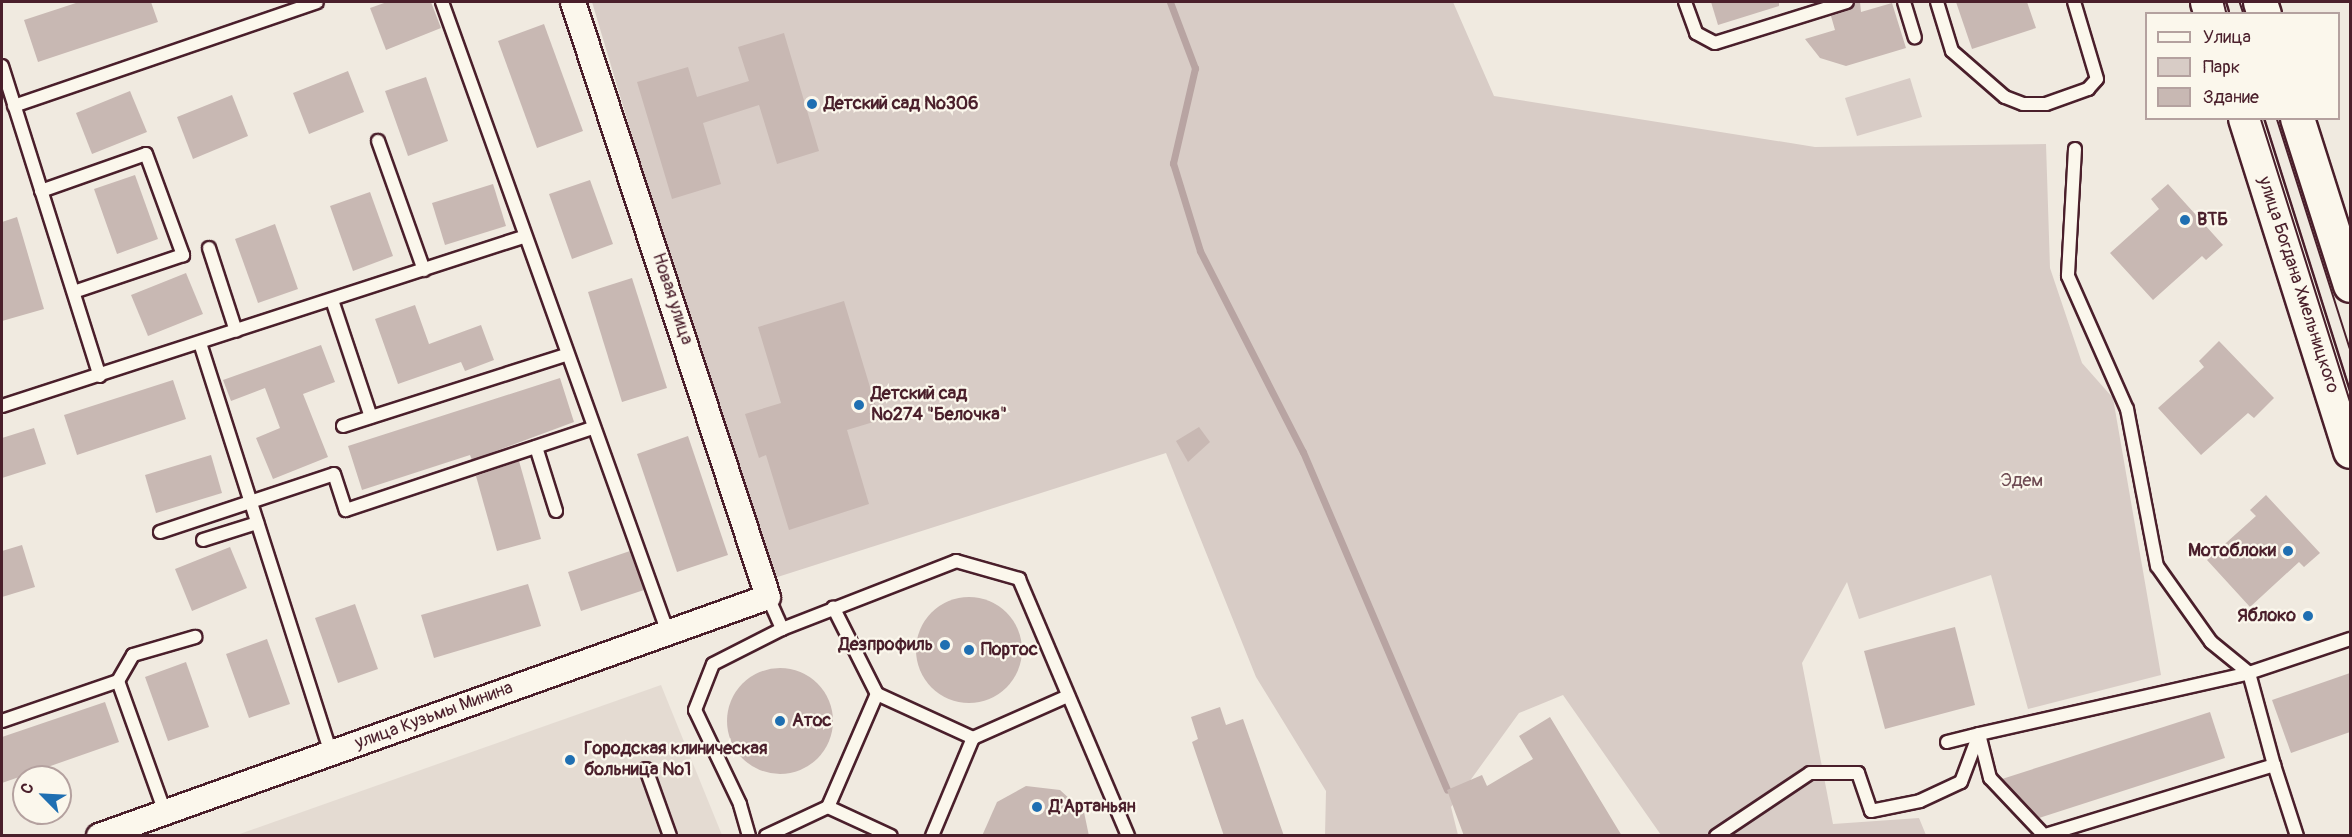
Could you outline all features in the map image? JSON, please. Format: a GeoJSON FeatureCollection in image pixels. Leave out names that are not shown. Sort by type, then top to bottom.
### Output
{"type":"FeatureCollection","features":[{"type":"Feature","properties":{"kind":"highway","name":"улица Богдана Хмельницкого"},"geometry":{"type":"LineString","coordinates":[[2246,120],[2350,451]]}},
{"type":"Feature","properties":{"kind":"highway"},"geometry":{"type":"LineString","coordinates":[[2298,120],[2350,285]]}},
{"type":"Feature","properties":{"kind":"street","name":"Новая улица"},"geometry":{"type":"LineString","coordinates":[[573,2],[768,597]]}},
{"type":"Feature","properties":{"kind":"street","name":"улица Кузьмы Минина"},"geometry":{"type":"LineString","coordinates":[[99,836],[768,597]]}},
{"type":"Feature","properties":{"kind":"lane"},"geometry":{"type":"LineString","coordinates":[[14,106],[317,2]]}},
{"type":"Feature","properties":{"kind":"lane"},"geometry":{"type":"LineString","coordinates":[[442,2],[566,355],[668,633]]}},
{"type":"Feature","properties":{"kind":"lane"},"geometry":{"type":"LineString","coordinates":[[1685,2],[1696,33],[1715,43],[1847,2]]}},
{"type":"Feature","properties":{"kind":"lane"},"geometry":{"type":"LineString","coordinates":[[1904,2],[1905,24],[1915,37]]}},
{"type":"Feature","properties":{"kind":"lane"},"geometry":{"type":"LineString","coordinates":[[1936,2],[1952,51],[2005,97],[2034,104],[2088,89],[2097,78],[2074,2]]}},
{"type":"Feature","properties":{"kind":"lane"},"geometry":{"type":"LineString","coordinates":[[2,66],[100,376]]}},
{"type":"Feature","properties":{"kind":"lane"},"geometry":{"type":"LineString","coordinates":[[378,141],[424,270]]}},
{"type":"Feature","properties":{"kind":"lane"},"geometry":{"type":"LineString","coordinates":[[2075,149],[2068,276],[2127,409],[2157,566],[2211,642],[2249,673],[2274,765],[2297,836]]}},
{"type":"Feature","properties":{"kind":"lane"},"geometry":{"type":"LineString","coordinates":[[41,191],[146,154],[183,255],[74,292]]}},
{"type":"Feature","properties":{"kind":"lane"},"geometry":{"type":"LineString","coordinates":[[2,406],[200,344],[524,237]]}},
{"type":"Feature","properties":{"kind":"lane"},"geometry":{"type":"LineString","coordinates":[[209,248],[236,332]]}},
{"type":"Feature","properties":{"kind":"lane"},"geometry":{"type":"LineString","coordinates":[[332,300],[371,417]]}},
{"type":"Feature","properties":{"kind":"lane"},"geometry":{"type":"LineString","coordinates":[[200,344],[331,753]]}},
{"type":"Feature","properties":{"kind":"lane"},"geometry":{"type":"LineString","coordinates":[[344,426],[566,355]]}},
{"type":"Feature","properties":{"kind":"lane"},"geometry":{"type":"LineString","coordinates":[[160,531],[334,474],[346,510],[593,428]]}},
{"type":"Feature","properties":{"kind":"lane"},"geometry":{"type":"LineString","coordinates":[[536,447],[556,511]]}},
{"type":"Feature","properties":{"kind":"lane"},"geometry":{"type":"LineString","coordinates":[[203,540],[257,523]]}},
{"type":"Feature","properties":{"kind":"lane"},"geometry":{"type":"LineString","coordinates":[[749,836],[740,804],[695,710],[713,664],[782,628],[956,561],[1019,579],[1128,836]]}},
{"type":"Feature","properties":{"kind":"lane"},"geometry":{"type":"LineString","coordinates":[[768,597],[782,628]]}},
{"type":"Feature","properties":{"kind":"lane"},"geometry":{"type":"LineString","coordinates":[[833,607],[877,694],[973,738]]}},
{"type":"Feature","properties":{"kind":"lane"},"geometry":{"type":"LineString","coordinates":[[2,721],[118,681],[133,655],[195,637]]}},
{"type":"Feature","properties":{"kind":"lane"},"geometry":{"type":"LineString","coordinates":[[1947,742],[2249,673],[2350,639]]}},
{"type":"Feature","properties":{"kind":"lane"},"geometry":{"type":"LineString","coordinates":[[118,681],[165,812]]}},
{"type":"Feature","properties":{"kind":"lane"},"geometry":{"type":"LineString","coordinates":[[766,836],[828,807],[877,694]]}},
{"type":"Feature","properties":{"kind":"lane"},"geometry":{"type":"LineString","coordinates":[[932,836],[973,738],[1068,696]]}},
{"type":"Feature","properties":{"kind":"lane"},"geometry":{"type":"LineString","coordinates":[[1979,734],[1990,778],[2041,834],[2274,765]]}},
{"type":"Feature","properties":{"kind":"lane"},"geometry":{"type":"LineString","coordinates":[[1716,836],[1810,773],[1858,773],[1871,811],[1920,801],[1961,782],[1979,734]]}},
{"type":"Feature","properties":{"kind":"lane"},"geometry":{"type":"LineString","coordinates":[[646,769],[670,836]]}},
{"type":"Feature","properties":{"kind":"lane"},"geometry":{"type":"LineString","coordinates":[[828,807],[891,836]]}},
{"type":"Feature","properties":{"kind":"shaded area","name":"Городская клиническая больница №1"},"geometry":{"type":"Polygon","coordinates":[[[661,685],[722,835],[234,836],[661,685]]]}},
{"type":"Feature","properties":{"kind":"green space","name":"Эдем"},"geometry":{"type":"Polygon","coordinates":[[[592,2],[1453,2],[1494,96],[1815,147],[2046,144],[2050,268],[2082,363],[2113,398],[2161,675],[2028,709],[1991,575],[1859,619],[1847,582],[1802,663],[1833,824],[1919,818],[1926,835],[1661,835],[1563,695],[1519,713],[1451,807],[1458,835],[1325,835],[1326,791],[1256,677],[1166,453],[765,581],[592,2]]]}},
{"type":"Feature","properties":{"kind":"green space"},"geometry":{"type":"Polygon","coordinates":[[[1910,78],[1922,117],[1857,136],[1845,98],[1910,78]]]}},
{"type":"Feature","properties":{"kind":"building"},"geometry":{"type":"Polygon","coordinates":[[[79,2],[151,2],[158,22],[38,62],[24,20],[79,2]]]}},
{"type":"Feature","properties":{"kind":"building"},"geometry":{"type":"Polygon","coordinates":[[[387,2],[431,2],[441,28],[386,50],[370,8],[387,2]]]}},
{"type":"Feature","properties":{"kind":"building"},"geometry":{"type":"Polygon","coordinates":[[[1711,2],[1779,2],[1779,6],[1718,25],[1711,2]]]}},
{"type":"Feature","properties":{"kind":"building"},"geometry":{"type":"Polygon","coordinates":[[[1855,2],[1860,2],[1861,12],[1892,3],[1906,48],[1846,66],[1820,58],[1805,39],[1835,30],[1831,16],[1850,10],[1855,2]]]}},
{"type":"Feature","properties":{"kind":"building"},"geometry":{"type":"Polygon","coordinates":[[[1956,2],[2027,2],[2036,28],[1972,49],[1956,2]]]}},
{"type":"Feature","properties":{"kind":"building"},"geometry":{"type":"Polygon","coordinates":[[[544,24],[583,131],[537,148],[498,41],[544,24]]]}},
{"type":"Feature","properties":{"kind":"building"},"geometry":{"type":"Polygon","coordinates":[[[784,33],[819,151],[777,164],[759,105],[703,123],[721,184],[672,199],[637,82],[688,67],[697,97],[749,81],[738,47],[784,33]]]}},
{"type":"Feature","properties":{"kind":"building"},"geometry":{"type":"Polygon","coordinates":[[[348,71],[364,112],[309,134],[293,93],[348,71]]]}},
{"type":"Feature","properties":{"kind":"building"},"geometry":{"type":"Polygon","coordinates":[[[426,77],[448,141],[408,156],[385,91],[426,77]]]}},
{"type":"Feature","properties":{"kind":"building"},"geometry":{"type":"Polygon","coordinates":[[[130,91],[147,132],[92,154],[76,113],[130,91]]]}},
{"type":"Feature","properties":{"kind":"building"},"geometry":{"type":"Polygon","coordinates":[[[232,95],[248,136],[193,159],[177,117],[232,95]]]}},
{"type":"Feature","properties":{"kind":"building"},"geometry":{"type":"Polygon","coordinates":[[[135,175],[158,239],[117,254],[94,189],[135,175]]]}},
{"type":"Feature","properties":{"kind":"building"},"geometry":{"type":"Polygon","coordinates":[[[590,180],[613,244],[572,259],[549,194],[590,180]]]}},
{"type":"Feature","properties":{"kind":"building"},"geometry":{"type":"Polygon","coordinates":[[[493,184],[506,226],[445,245],[432,203],[493,184]]]}},
{"type":"Feature","properties":{"kind":"building"},"geometry":{"type":"Polygon","coordinates":[[[2168,184],[2223,245],[2206,260],[2202,256],[2153,300],[2110,253],[2159,209],[2151,199],[2168,184]]]}},
{"type":"Feature","properties":{"kind":"building"},"geometry":{"type":"Polygon","coordinates":[[[370,192],[393,256],[353,271],[330,206],[370,192]]]}},
{"type":"Feature","properties":{"kind":"building"},"geometry":{"type":"Polygon","coordinates":[[[17,217],[44,309],[2,321],[2,222],[17,217]]]}},
{"type":"Feature","properties":{"kind":"building"},"geometry":{"type":"Polygon","coordinates":[[[275,224],[298,289],[258,303],[235,239],[275,224]]]}},
{"type":"Feature","properties":{"kind":"building"},"geometry":{"type":"Polygon","coordinates":[[[186,273],[203,314],[148,336],[131,295],[186,273]]]}},
{"type":"Feature","properties":{"kind":"building"},"geometry":{"type":"Polygon","coordinates":[[[632,278],[667,388],[622,402],[588,292],[632,278]]]}},
{"type":"Feature","properties":{"kind":"building"},"geometry":{"type":"Polygon","coordinates":[[[844,301],[880,420],[847,430],[869,504],[789,530],[766,455],[759,458],[745,414],[781,403],[758,327],[844,301]]]}},
{"type":"Feature","properties":{"kind":"building"},"geometry":{"type":"Polygon","coordinates":[[[415,305],[429,344],[481,325],[494,360],[465,371],[461,362],[398,384],[375,319],[415,305]]]}},
{"type":"Feature","properties":{"kind":"building"},"geometry":{"type":"Polygon","coordinates":[[[2219,341],[2274,398],[2254,418],[2248,413],[2201,455],[2158,408],[2204,367],[2199,361],[2219,341]]]}},
{"type":"Feature","properties":{"kind":"building"},"geometry":{"type":"Polygon","coordinates":[[[321,345],[335,382],[303,394],[328,457],[273,479],[256,438],[280,428],[265,388],[231,401],[223,380],[321,345]]]}},
{"type":"Feature","properties":{"kind":"building"},"geometry":{"type":"Polygon","coordinates":[[[560,378],[574,422],[472,460],[470,455],[362,490],[348,446],[560,378]]]}},
{"type":"Feature","properties":{"kind":"building"},"geometry":{"type":"Polygon","coordinates":[[[173,380],[186,419],[77,455],[64,415],[173,380]]]}},
{"type":"Feature","properties":{"kind":"building"},"geometry":{"type":"Polygon","coordinates":[[[1199,427],[1210,442],[1188,462],[1176,441],[1199,427]]]}},
{"type":"Feature","properties":{"kind":"building"},"geometry":{"type":"Polygon","coordinates":[[[34,428],[46,464],[2,478],[2,438],[34,428]]]}},
{"type":"Feature","properties":{"kind":"building"},"geometry":{"type":"Polygon","coordinates":[[[688,436],[728,555],[677,572],[637,454],[688,436]]]}},
{"type":"Feature","properties":{"kind":"building"},"geometry":{"type":"Polygon","coordinates":[[[211,455],[222,493],[156,513],[145,475],[211,455]]]}},
{"type":"Feature","properties":{"kind":"building"},"geometry":{"type":"Polygon","coordinates":[[[519,461],[541,539],[497,551],[476,476],[519,461]]]}},
{"type":"Feature","properties":{"kind":"building"},"geometry":{"type":"Polygon","coordinates":[[[2266,495],[2320,553],[2304,567],[2299,562],[2250,607],[2207,560],[2256,516],[2250,510],[2266,495]]]}},
{"type":"Feature","properties":{"kind":"building"},"geometry":{"type":"Polygon","coordinates":[[[22,545],[35,587],[2,597],[2,551],[22,545]]]}},
{"type":"Feature","properties":{"kind":"building"},"geometry":{"type":"Polygon","coordinates":[[[230,547],[247,588],[192,611],[175,569],[230,547]]]}},
{"type":"Feature","properties":{"kind":"building"},"geometry":{"type":"Polygon","coordinates":[[[630,551],[644,590],[581,611],[568,572],[630,551]]]}},
{"type":"Feature","properties":{"kind":"building"},"geometry":{"type":"Polygon","coordinates":[[[528,584],[541,626],[434,658],[421,615],[528,584]]]}},
{"type":"Feature","properties":{"kind":"building","name":"Портос"},"geometry":{"type":"Polygon","coordinates":[[[969,597],[989,601],[1006,613],[1018,630],[1022,650],[1018,670],[1006,687],[989,699],[969,703],[949,699],[932,687],[920,670],[916,650],[920,630],[932,613],[949,601],[969,597]]]}},
{"type":"Feature","properties":{"kind":"building"},"geometry":{"type":"Polygon","coordinates":[[[355,604],[378,669],[338,683],[315,618],[355,604]]]}},
{"type":"Feature","properties":{"kind":"building"},"geometry":{"type":"Polygon","coordinates":[[[1955,627],[1975,705],[1885,729],[1864,651],[1955,627]]]}},
{"type":"Feature","properties":{"kind":"building"},"geometry":{"type":"Polygon","coordinates":[[[267,639],[290,704],[249,718],[226,654],[267,639]]]}},
{"type":"Feature","properties":{"kind":"building"},"geometry":{"type":"Polygon","coordinates":[[[186,662],[209,727],[168,741],[145,677],[186,662]]]}},
{"type":"Feature","properties":{"kind":"building","name":"Атос"},"geometry":{"type":"Polygon","coordinates":[[[780,668],[800,672],[817,684],[829,701],[833,721],[829,741],[817,758],[800,770],[780,774],[760,770],[743,758],[731,741],[727,721],[731,701],[743,684],[760,672],[780,668]]]}},
{"type":"Feature","properties":{"kind":"building"},"geometry":{"type":"Polygon","coordinates":[[[2350,673],[2350,732],[2291,753],[2272,700],[2350,673]]]}},
{"type":"Feature","properties":{"kind":"building"},"geometry":{"type":"Polygon","coordinates":[[[105,702],[119,742],[53,765],[12,765],[12,779],[2,783],[2,737],[105,702]]]}},
{"type":"Feature","properties":{"kind":"building"},"geometry":{"type":"Polygon","coordinates":[[[1220,707],[1226,725],[1243,719],[1284,836],[1224,836],[1192,742],[1198,739],[1191,717],[1220,707]]]}},
{"type":"Feature","properties":{"kind":"building"},"geometry":{"type":"Polygon","coordinates":[[[2210,712],[2225,758],[2039,818],[2002,779],[2210,712]]]}},
{"type":"Feature","properties":{"kind":"building"},"geometry":{"type":"Polygon","coordinates":[[[1550,717],[1622,836],[1464,836],[1447,790],[1482,775],[1487,786],[1533,759],[1519,736],[1550,717]]]}},
{"type":"Feature","properties":{"kind":"building","name":"Д'Артаньян"},"geometry":{"type":"Polygon","coordinates":[[[1026,786],[1060,790],[1084,812],[1089,836],[982,836],[997,802],[1026,786]]]}},
{"type":"Feature","properties":{"kind":"waterway"},"geometry":{"type":"LineString","coordinates":[[1170,2],[1195,68],[1173,163],[1200,251],[1303,452],[1447,790]]}},
{"type":"Feature","properties":{"kind":"tram line"},"geometry":{"type":"LineString","coordinates":[[2224,2],[2226,12]]}},
{"type":"Feature","properties":{"kind":"tram line"},"geometry":{"type":"LineString","coordinates":[[2240,2],[2243,12]]}},
{"type":"Feature","properties":{"kind":"tram line"},"geometry":{"type":"LineString","coordinates":[[2262,120],[2350,400]]}},
{"type":"Feature","properties":{"kind":"tram line"},"geometry":{"type":"LineString","coordinates":[[2278,120],[2350,348]]}},
{"type":"Feature","properties":{"kind":"place","name":"Детский сад №306"},"geometry":{"type":"Point","coordinates":[812,104]}},
{"type":"Feature","properties":{"kind":"place","name":"ВТБ"},"geometry":{"type":"Point","coordinates":[2185,220]}},
{"type":"Feature","properties":{"kind":"place","name":"Детский сад №274 \"Белочка\""},"geometry":{"type":"Point","coordinates":[859,405]}},
{"type":"Feature","properties":{"kind":"place","name":"Мотоблоки"},"geometry":{"type":"Point","coordinates":[2288,551]}},
{"type":"Feature","properties":{"kind":"place","name":"Яблоко"},"geometry":{"type":"Point","coordinates":[2308,616]}},
{"type":"Feature","properties":{"kind":"place","name":"Дезпрофиль"},"geometry":{"type":"Point","coordinates":[945,645]}},
{"type":"Feature","properties":{"kind":"place","name":"Портос"},"geometry":{"type":"Point","coordinates":[969,650]}},
{"type":"Feature","properties":{"kind":"place","name":"Атос"},"geometry":{"type":"Point","coordinates":[780,721]}},
{"type":"Feature","properties":{"kind":"place","name":"Городская клиническая больница №1"},"geometry":{"type":"Point","coordinates":[570,760]}},
{"type":"Feature","properties":{"kind":"place","name":"Д'Артаньян"},"geometry":{"type":"Point","coordinates":[1037,807]}}]}
